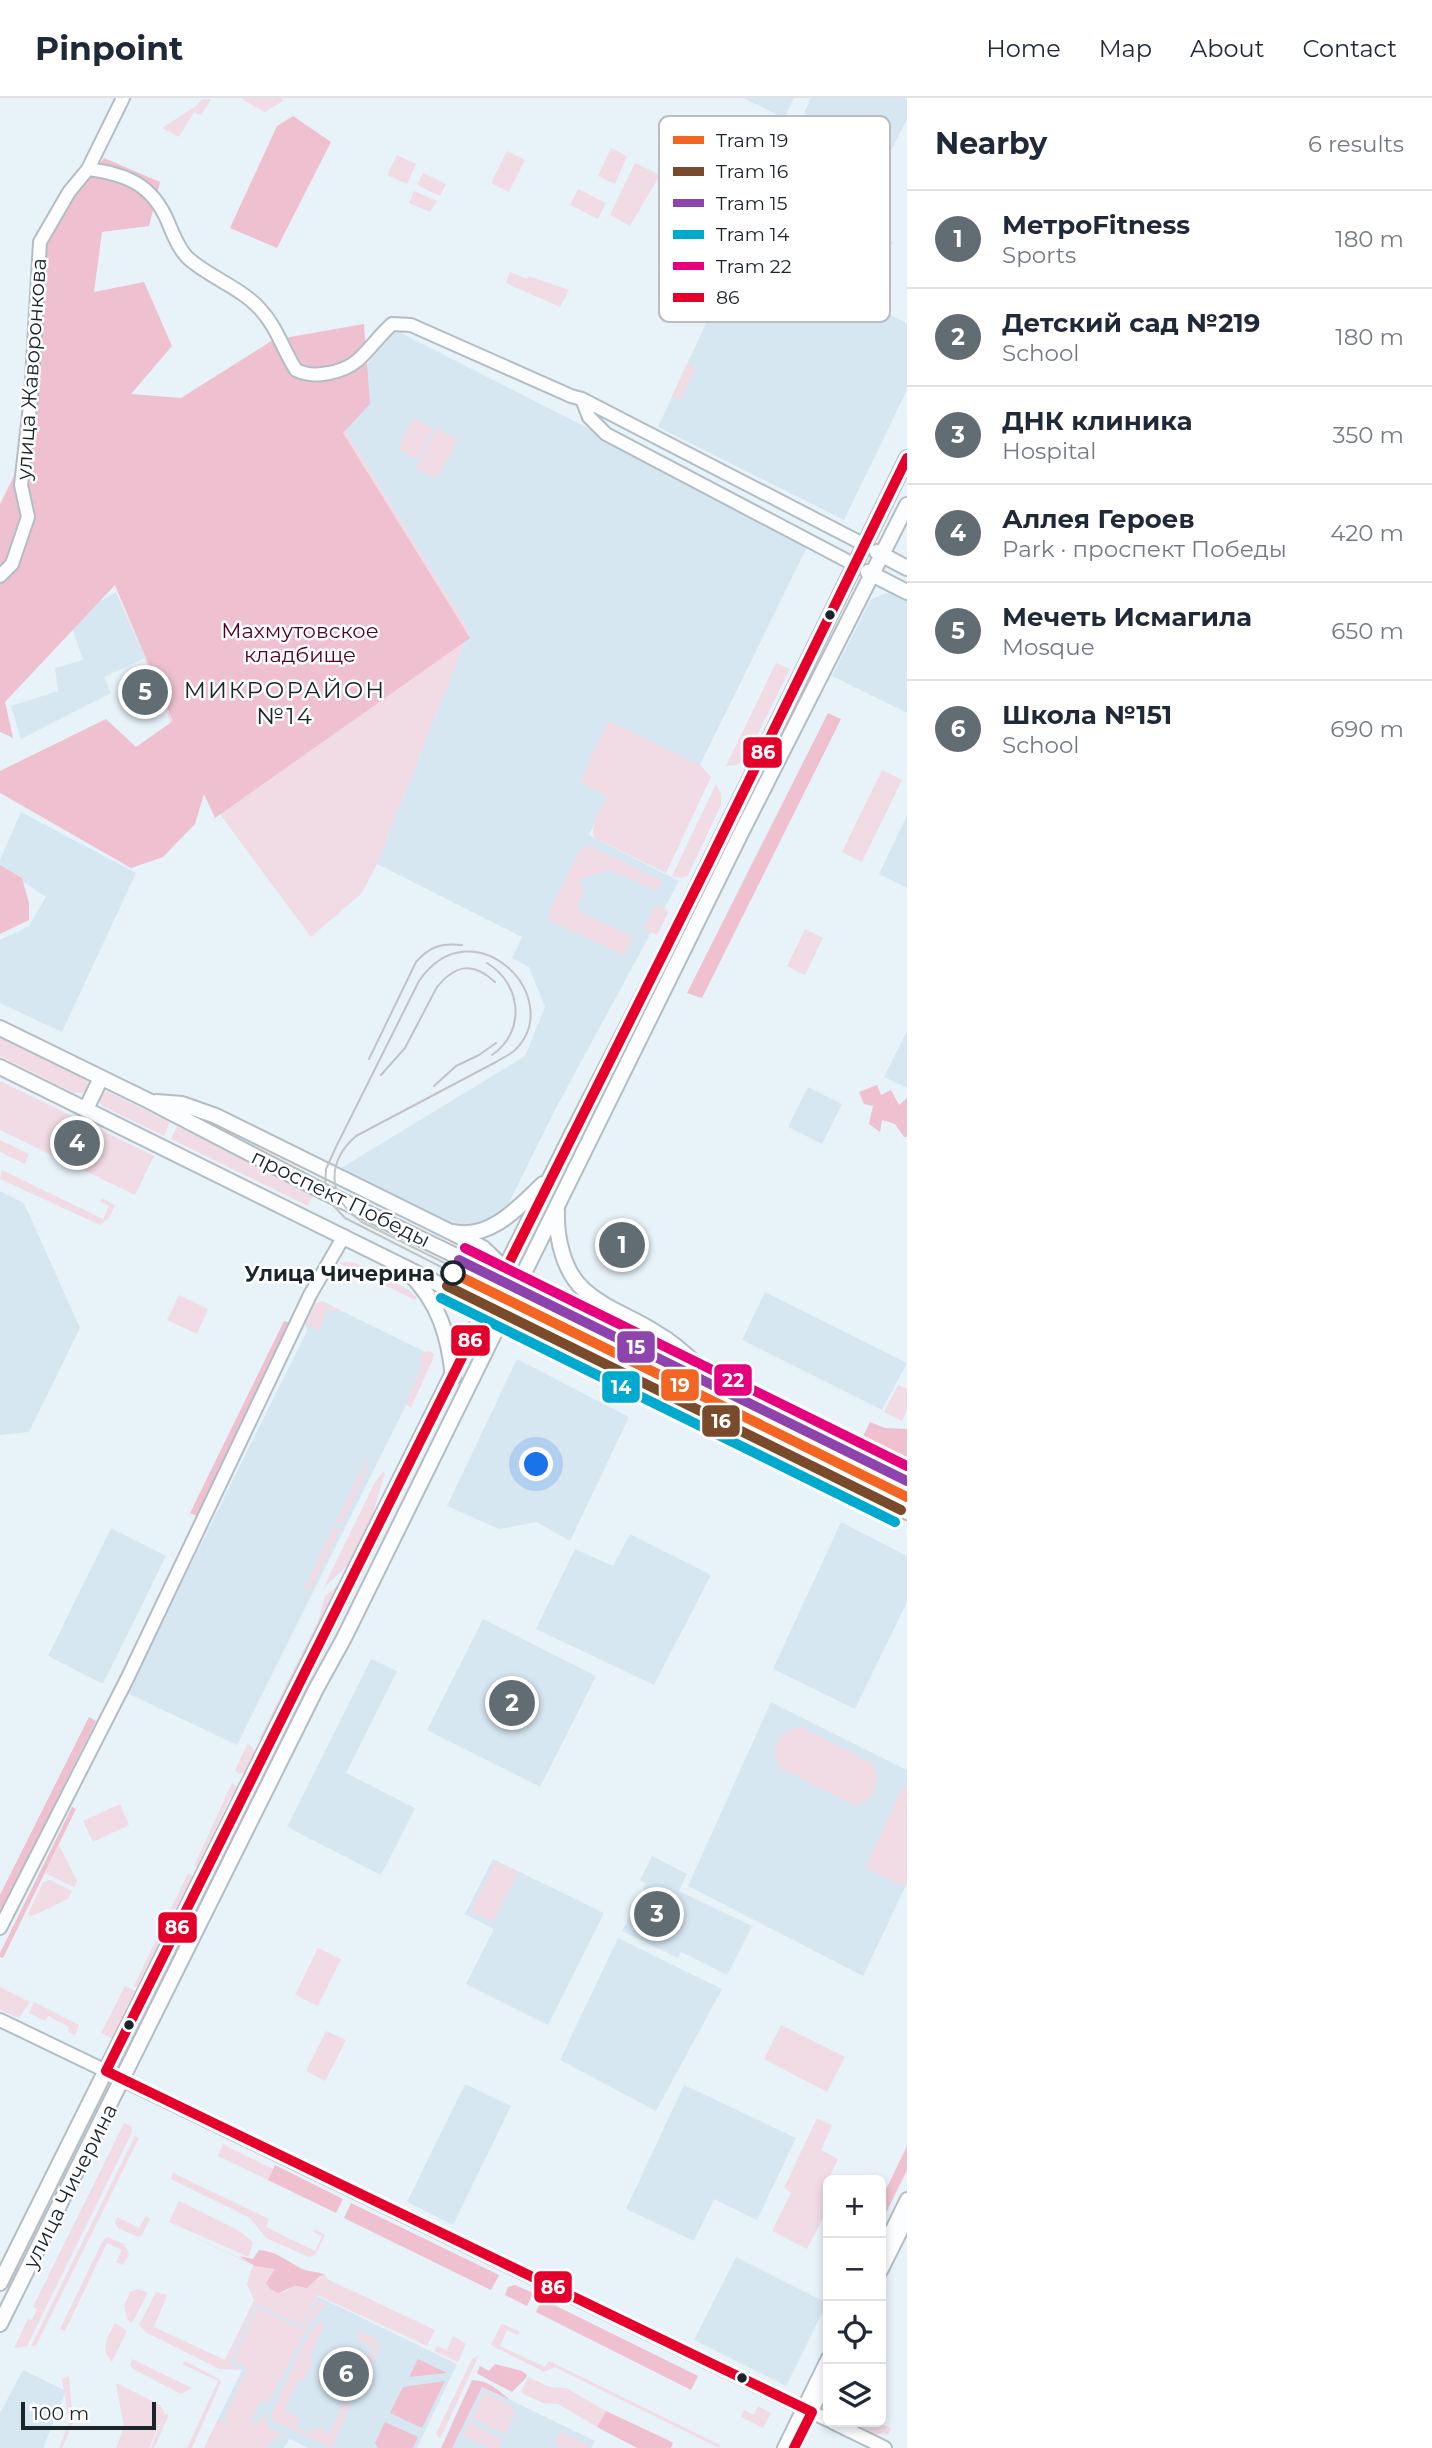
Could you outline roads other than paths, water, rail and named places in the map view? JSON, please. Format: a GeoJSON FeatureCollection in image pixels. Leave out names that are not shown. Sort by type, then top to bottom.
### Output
{"type":"FeatureCollection","features":[{"type":"Feature","properties":{"kind":"main road","name":"улица Чичерина"},"geometry":{"type":"LineString","coordinates":[[0,2283],[695,892],[907,458]]}},
{"type":"Feature","properties":{"kind":"main road","name":"улица Чичерина"},"geometry":{"type":"LineString","coordinates":[[0,2324],[316,1689],[350,1626],[754,806],[907,505]]}},
{"type":"Feature","properties":{"kind":"main road"},"geometry":{"type":"LineString","coordinates":[[865,545],[907,568]]}},
{"type":"Feature","properties":{"kind":"main road"},"geometry":{"type":"LineString","coordinates":[[855,565],[907,592]]}},
{"type":"Feature","properties":{"kind":"main road"},"geometry":{"type":"LineString","coordinates":[[695,892],[710,898]]}},
{"type":"Feature","properties":{"kind":"main road","name":"проспект Победы"},"geometry":{"type":"LineString","coordinates":[[0,1028],[149,1101],[332,1196],[475,1265],[506,1270],[521,1277],[709,1377],[907,1477]]}},
{"type":"Feature","properties":{"kind":"main road","name":"проспект Победы"},"geometry":{"type":"LineString","coordinates":[[0,1066],[502,1316],[907,1512]]}},
{"type":"Feature","properties":{"kind":"main road"},"geometry":{"type":"LineString","coordinates":[[86,1109],[101,1078]]}},
{"type":"Feature","properties":{"kind":"main road"},"geometry":{"type":"LineString","coordinates":[[149,1101],[182,1104],[216,1116],[483,1248],[506,1270]]}},
{"type":"Feature","properties":{"kind":"main road"},"geometry":{"type":"LineString","coordinates":[[443,1228],[465,1233],[483,1230],[503,1220],[551,1178]]}},
{"type":"Feature","properties":{"kind":"main road"},"geometry":{"type":"LineString","coordinates":[[558,1205],[558,1237],[568,1265],[583,1289],[602,1303],[655,1332],[684,1353],[709,1377]]}},
{"type":"Feature","properties":{"kind":"main road"},"geometry":{"type":"LineString","coordinates":[[398,1263],[423,1287],[437,1310],[450,1353],[453,1377]]}},
{"type":"Feature","properties":{"kind":"main road"},"geometry":{"type":"LineString","coordinates":[[301,1682],[316,1689]]}},
{"type":"Feature","properties":{"kind":"main road"},"geometry":{"type":"LineString","coordinates":[[106,2071],[123,2080]]}},
{"type":"Feature","properties":{"kind":"street","name":"улица Жаворонкова"},"geometry":{"type":"LineString","coordinates":[[0,576],[12,564],[28,517],[21,485],[31,397],[40,242],[69,191],[88,169],[123,98]]}},
{"type":"Feature","properties":{"kind":"street"},"geometry":{"type":"LineString","coordinates":[[88,169],[112,172],[135,180],[150,193],[163,209],[187,258],[261,309],[272,323],[292,364],[303,374],[342,369],[356,362],[392,324],[411,326],[570,396],[582,398],[865,545]]}},
{"type":"Feature","properties":{"kind":"street"},"geometry":{"type":"LineString","coordinates":[[582,398],[589,417],[606,434],[855,565]]}},
{"type":"Feature","properties":{"kind":"street"},"geometry":{"type":"LineString","coordinates":[[606,434],[602,421],[614,415]]}},
{"type":"Feature","properties":{"kind":"street"},"geometry":{"type":"LineString","coordinates":[[788,530],[801,526],[803,519],[798,510]]}},
{"type":"Feature","properties":{"kind":"street"},"geometry":{"type":"LineString","coordinates":[[0,1928],[127,1679],[310,1295],[344,1236]]}},
{"type":"Feature","properties":{"kind":"street"},"geometry":{"type":"LineString","coordinates":[[0,2020],[106,2071]]}},
{"type":"Feature","properties":{"kind":"street"},"geometry":{"type":"LineString","coordinates":[[123,2080],[823,2418]]}},
{"type":"Feature","properties":{"kind":"street"},"geometry":{"type":"LineString","coordinates":[[886,2252],[907,2199]]}},
{"type":"Feature","properties":{"kind":"street"},"geometry":{"type":"LineString","coordinates":[[886,2255],[907,2219]]}},
{"type":"Feature","properties":{"kind":"street"},"geometry":{"type":"LineString","coordinates":[[794,2448],[826,2364]]}},
{"type":"Feature","properties":{"kind":"street"},"geometry":{"type":"LineString","coordinates":[[784,2448],[823,2386]]}},
{"type":"Feature","properties":{"kind":"street"},"geometry":{"type":"LineString","coordinates":[[842,2427],[886,2448]]}},
{"type":"Feature","properties":{"kind":"tram line"},"geometry":{"type":"LineString","coordinates":[[369,1059],[416,962],[426,952],[437,947],[462,945]]}},
{"type":"Feature","properties":{"kind":"tram line"},"geometry":{"type":"LineString","coordinates":[[453,1273],[345,1218],[330,1202],[325,1186],[326,1169],[336,1147],[419,981],[441,959],[464,952],[487,955],[507,967],[522,985],[530,1006],[528,1029],[515,1050],[508,1055],[356,1136],[346,1147],[335,1169],[337,1192],[342,1203],[362,1222],[550,1315]]}},
{"type":"Feature","properties":{"kind":"tram line"},"geometry":{"type":"LineString","coordinates":[[487,963],[499,972],[507,983],[515,1008],[515,1021],[510,1034],[492,1055]]}},
{"type":"Feature","properties":{"kind":"tram line"},"geometry":{"type":"LineString","coordinates":[[381,1075],[405,1048],[437,987],[444,979],[465,968],[479,971],[495,982]]}},
{"type":"Feature","properties":{"kind":"tram line"},"geometry":{"type":"LineString","coordinates":[[434,1086],[456,1066],[496,1043]]}},
{"type":"Feature","properties":{"kind":"tram line","name":"22"},"geometry":{"type":"LineString","coordinates":[[465,1248],[907,1466]]}},
{"type":"Feature","properties":{"kind":"tram line","name":"15"},"geometry":{"type":"LineString","coordinates":[[459,1260],[907,1481]]}},
{"type":"Feature","properties":{"kind":"tram line","name":"19"},"geometry":{"type":"LineString","coordinates":[[453,1273],[907,1497]]}},
{"type":"Feature","properties":{"kind":"tram line","name":"16"},"geometry":{"type":"LineString","coordinates":[[447,1286],[901,1510]]}},
{"type":"Feature","properties":{"kind":"tram line","name":"14"},"geometry":{"type":"LineString","coordinates":[[441,1298],[895,1522]]}},
{"type":"Feature","properties":{"kind":"place","name":"Мечеть Исмагила"},"geometry":{"type":"Point","coordinates":[145,692]}},
{"type":"Feature","properties":{"kind":"place","name":"Аллея Героев"},"geometry":{"type":"Point","coordinates":[77,1143]}},
{"type":"Feature","properties":{"kind":"place","name":"МетроFitness"},"geometry":{"type":"Point","coordinates":[622,1245]}},
{"type":"Feature","properties":{"kind":"place","name":"Улица Чичерина"},"geometry":{"type":"Point","coordinates":[453,1273]}},
{"type":"Feature","properties":{"kind":"place","name":"Детский сад №219"},"geometry":{"type":"Point","coordinates":[512,1703]}},
{"type":"Feature","properties":{"kind":"place","name":"ДНК клиника"},"geometry":{"type":"Point","coordinates":[657,1914]}},
{"type":"Feature","properties":{"kind":"place","name":"Школа №151"},"geometry":{"type":"Point","coordinates":[346,2374]}},
{"type":"Feature","properties":{"kind":"district","name":"МИКРОРАЙОН №14"},"geometry":{"type":"Point","coordinates":[285,703]}},
{"type":"Feature","properties":{"kind":"park label","name":"Махмутовское кладбище"},"geometry":{"type":"Point","coordinates":[300,642]}}]}
